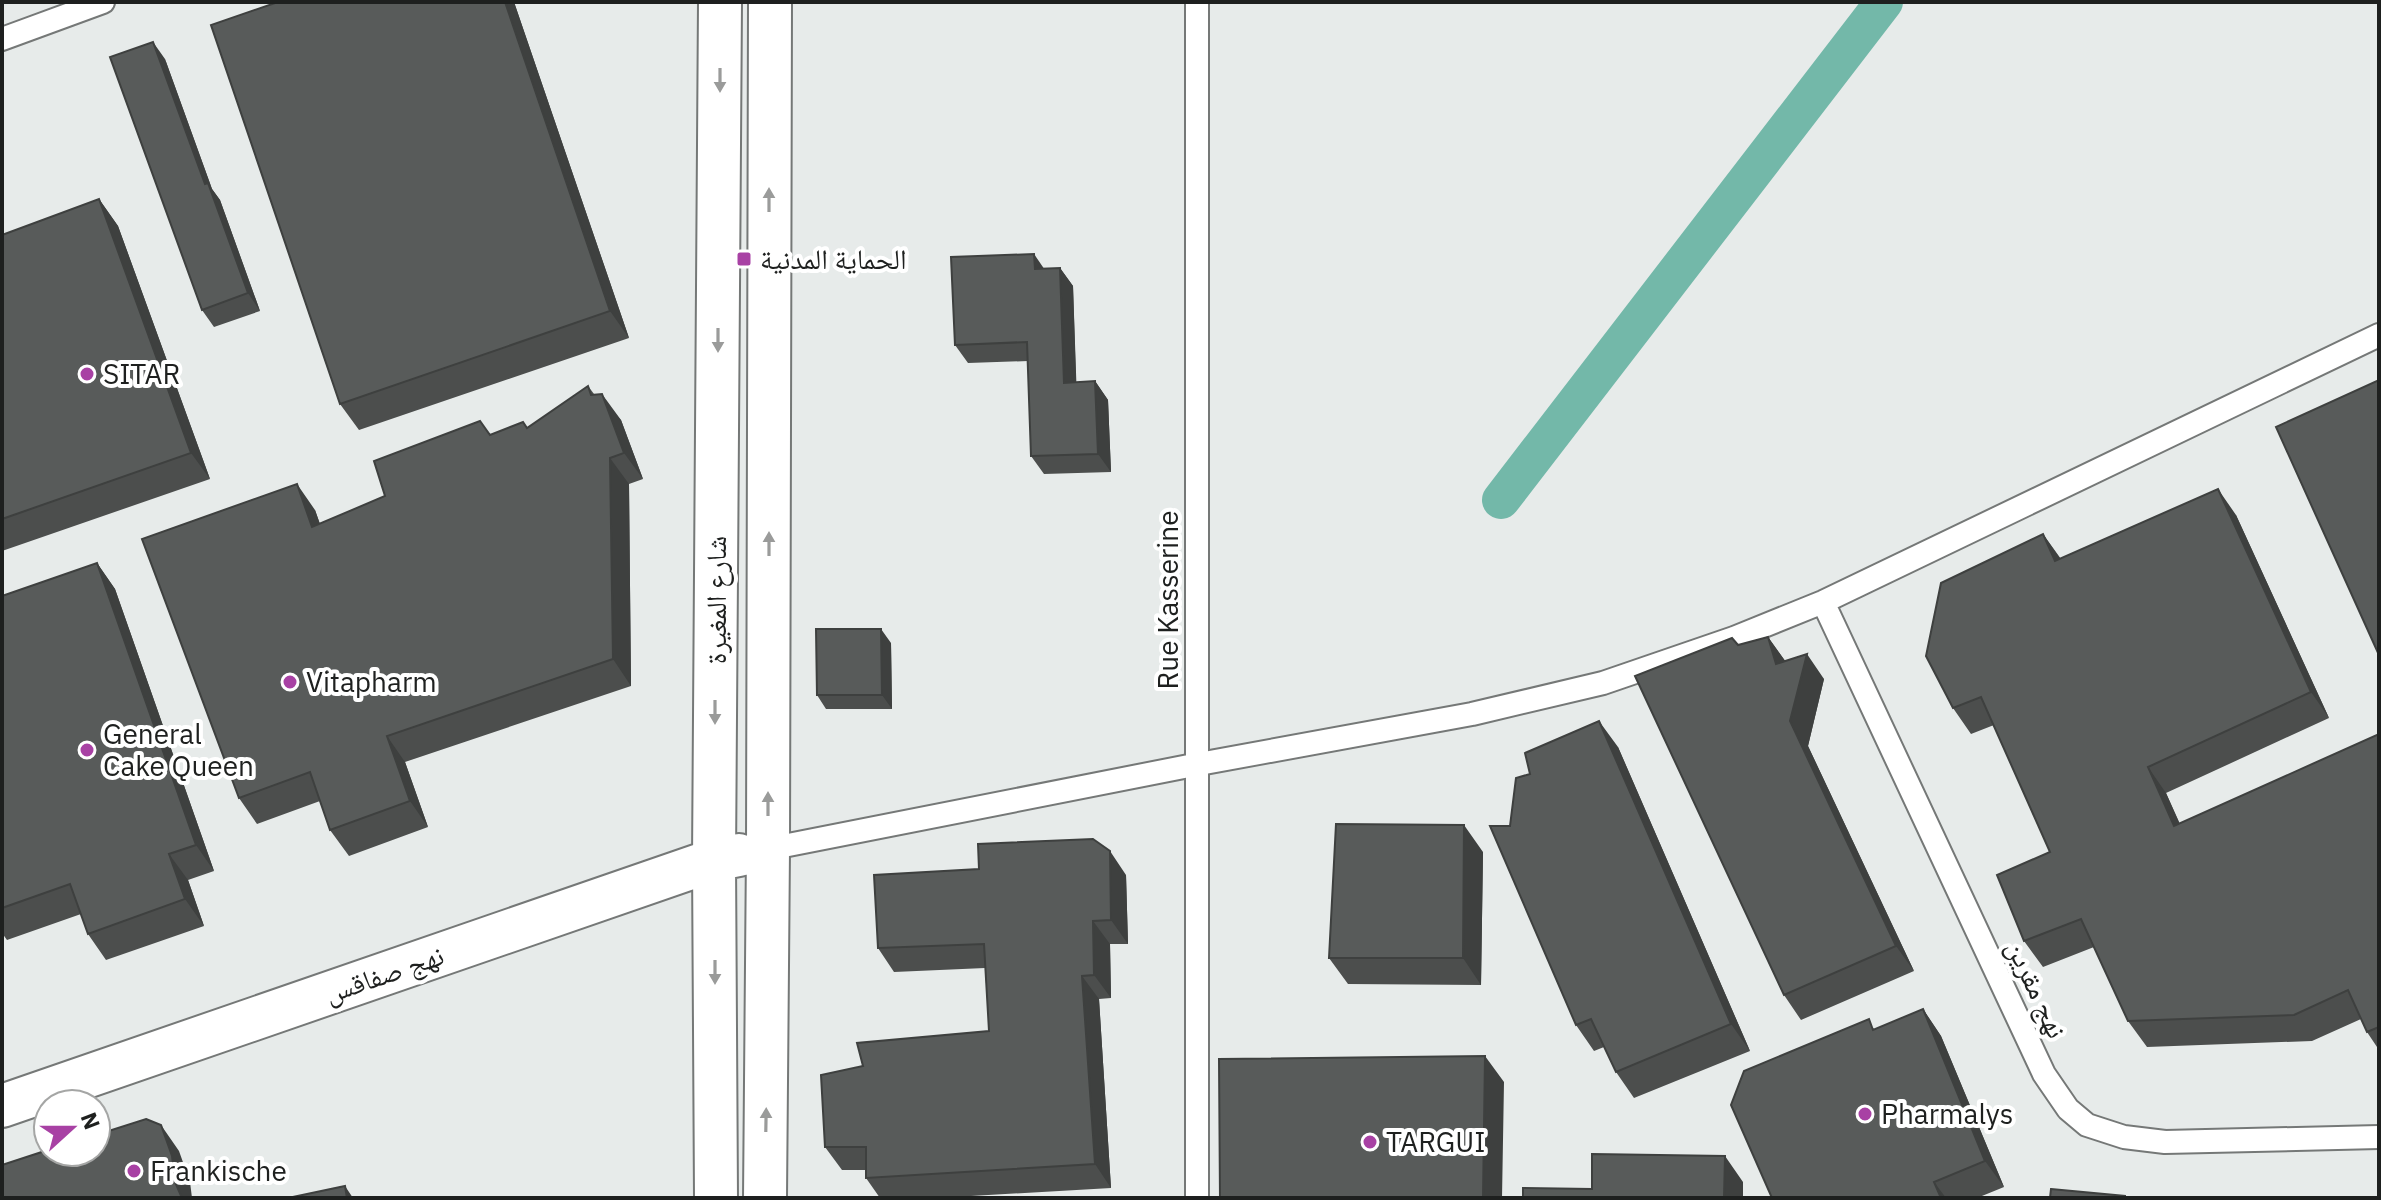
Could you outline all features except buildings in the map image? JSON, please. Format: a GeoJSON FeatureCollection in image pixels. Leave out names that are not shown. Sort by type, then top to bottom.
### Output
{"type":"FeatureCollection","features":[{"type":"Feature","properties":{"kind":"street","name":"شارع المغيرة"},"geometry":{"type":"LineString","coordinates":[[716,1198],[714,860],[720,2]]}},
{"type":"Feature","properties":{"kind":"street","name":"شارع المغيرة"},"geometry":{"type":"LineString","coordinates":[[765,1198],[770,2]]}},
{"type":"Feature","properties":{"kind":"street","name":"نهج صفاقس"},"geometry":{"type":"LineString","coordinates":[[2,1106],[714,860],[768,849]]}},
{"type":"Feature","properties":{"kind":"lane"},"geometry":{"type":"LineString","coordinates":[[2,39],[103,2]]}},
{"type":"Feature","properties":{"kind":"lane","name":"Rue Kasserine"},"geometry":{"type":"LineString","coordinates":[[1197,2],[1197,1198]]}},
{"type":"Feature","properties":{"kind":"lane"},"geometry":{"type":"LineString","coordinates":[[768,849],[1472,714],[1603,683],[1734,638],[1823,602],[2379,335]]}},
{"type":"Feature","properties":{"kind":"lane","name":"نهج مقرين"},"geometry":{"type":"LineString","coordinates":[[1823,602],[2044,1074],[2068,1109],[2087,1125],[2124,1137],[2165,1142],[2379,1137]]}},
{"type":"Feature","properties":{"kind":"waterway"},"geometry":{"type":"LineString","coordinates":[[1501,500],[1884,2]]}},
{"type":"Feature","properties":{"kind":"place","name":"الحماية المدنية"},"geometry":{"type":"Point","coordinates":[744,259]}},
{"type":"Feature","properties":{"kind":"place","name":"SITAR"},"geometry":{"type":"Point","coordinates":[87,374]}},
{"type":"Feature","properties":{"kind":"place","name":"Vitapharm"},"geometry":{"type":"Point","coordinates":[290,682]}},
{"type":"Feature","properties":{"kind":"place","name":"General Cake Queen"},"geometry":{"type":"Point","coordinates":[87,750]}},
{"type":"Feature","properties":{"kind":"place","name":"Pharmalys"},"geometry":{"type":"Point","coordinates":[1865,1114]}},
{"type":"Feature","properties":{"kind":"place","name":"TARGUI"},"geometry":{"type":"Point","coordinates":[1370,1142]}},
{"type":"Feature","properties":{"kind":"place","name":"Frankische"},"geometry":{"type":"Point","coordinates":[134,1171]}}]}
